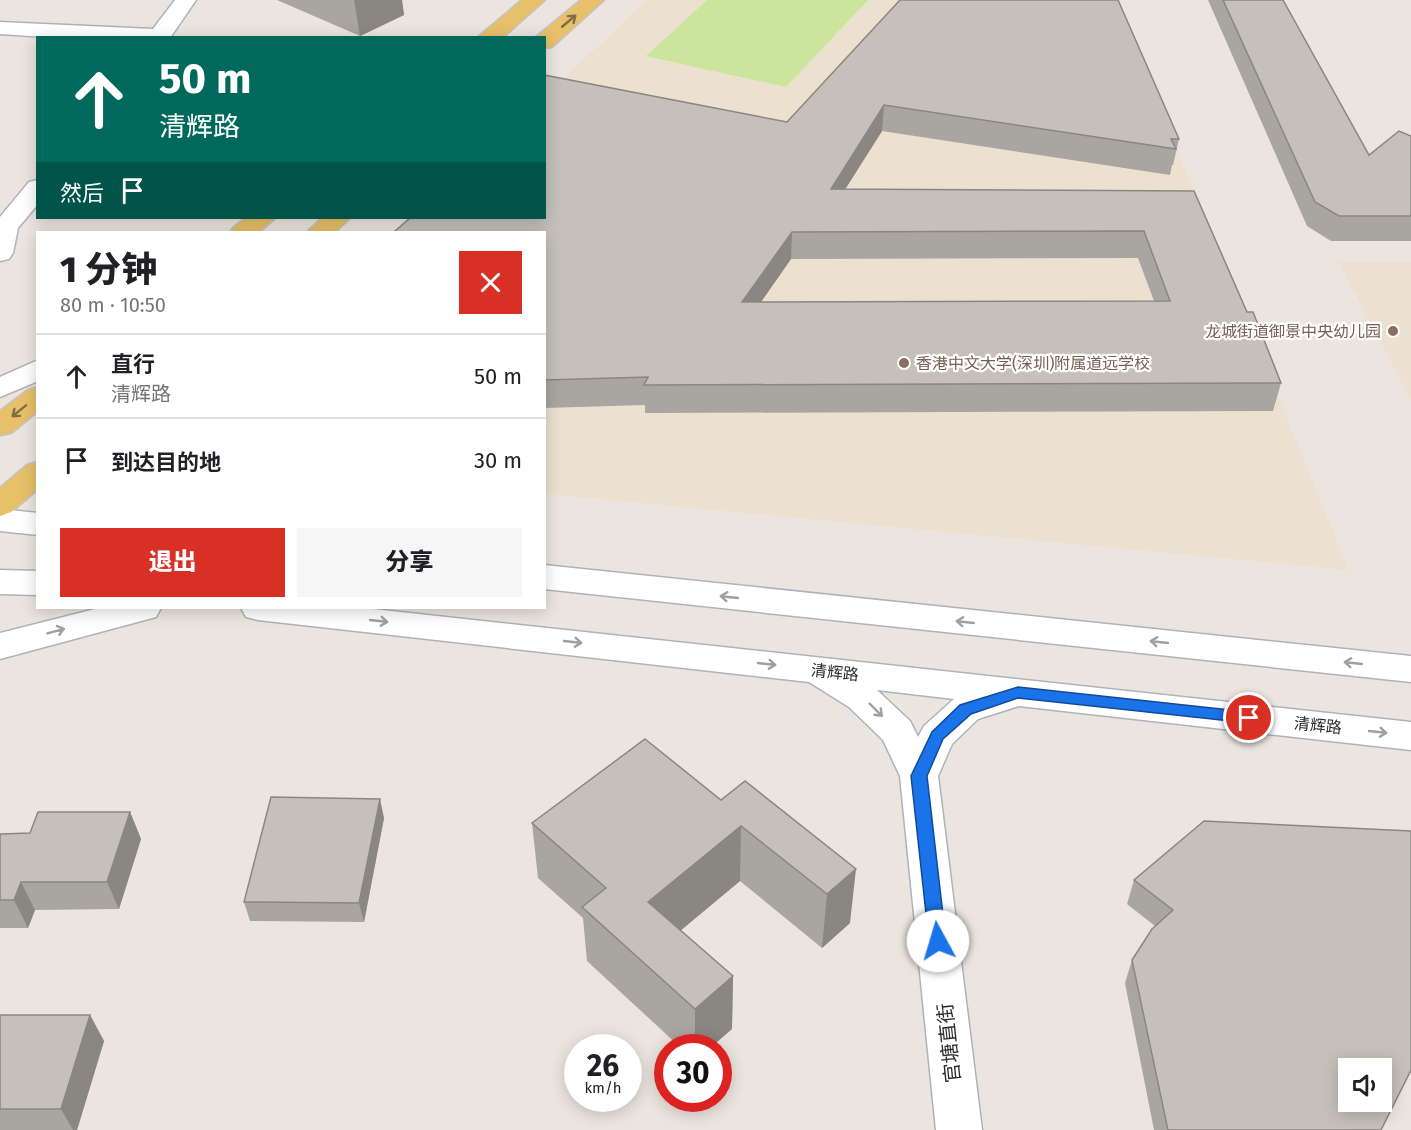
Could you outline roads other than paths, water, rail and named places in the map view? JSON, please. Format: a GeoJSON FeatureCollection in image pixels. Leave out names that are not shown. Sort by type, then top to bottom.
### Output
{"type":"FeatureCollection","features":[{"type":"Feature","properties":{"kind":"main road"},"geometry":{"type":"LineString","coordinates":[[490,36],[535,0]]}},
{"type":"Feature","properties":{"kind":"main road"},"geometry":{"type":"LineString","coordinates":[[546,40],[594,0]]}},
{"type":"Feature","properties":{"kind":"main road"},"geometry":{"type":"LineString","coordinates":[[244,231],[261,219]]}},
{"type":"Feature","properties":{"kind":"main road"},"geometry":{"type":"LineString","coordinates":[[321,231],[336,219]]}},
{"type":"Feature","properties":{"kind":"main road"},"geometry":{"type":"LineString","coordinates":[[0,426],[36,398]]}},
{"type":"Feature","properties":{"kind":"main road"},"geometry":{"type":"LineString","coordinates":[[0,505],[36,474]]}},
{"type":"Feature","properties":{"kind":"street"},"geometry":{"type":"LineString","coordinates":[[160,36],[186,0]]}},
{"type":"Feature","properties":{"kind":"street"},"geometry":{"type":"LineString","coordinates":[[0,28],[141,36]]}},
{"type":"Feature","properties":{"kind":"street"},"geometry":{"type":"LineString","coordinates":[[0,253],[5,227],[36,189]]}},
{"type":"Feature","properties":{"kind":"street"},"geometry":{"type":"LineString","coordinates":[[0,388],[36,370]]}},
{"type":"Feature","properties":{"kind":"street"},"geometry":{"type":"LineString","coordinates":[[0,520],[36,524]]}},
{"type":"Feature","properties":{"kind":"street"},"geometry":{"type":"LineString","coordinates":[[546,577],[1411,669]]}},
{"type":"Feature","properties":{"kind":"street"},"geometry":{"type":"LineString","coordinates":[[0,582],[36,583]]}},
{"type":"Feature","properties":{"kind":"street"},"geometry":{"type":"LineString","coordinates":[[0,646],[140,609]]}},
{"type":"Feature","properties":{"kind":"street","name":"清辉路"},"geometry":{"type":"LineString","coordinates":[[267,609],[1411,736]]}},
{"type":"Feature","properties":{"kind":"street","name":"官塘直街"},"geometry":{"type":"LineString","coordinates":[[809,669],[862,697],[897,732],[919,776],[959,1130]]}},
{"type":"Feature","properties":{"kind":"street"},"geometry":{"type":"LineString","coordinates":[[919,776],[937,736],[965,710],[1018,692]]}},
{"type":"Feature","properties":{"kind":"place","name":"龙城街道御景中央幼儿园"},"geometry":{"type":"Point","coordinates":[1393,331]}},
{"type":"Feature","properties":{"kind":"place","name":"香港中文大学(深圳)附属道远学校"},"geometry":{"type":"Point","coordinates":[904,363]}}]}
